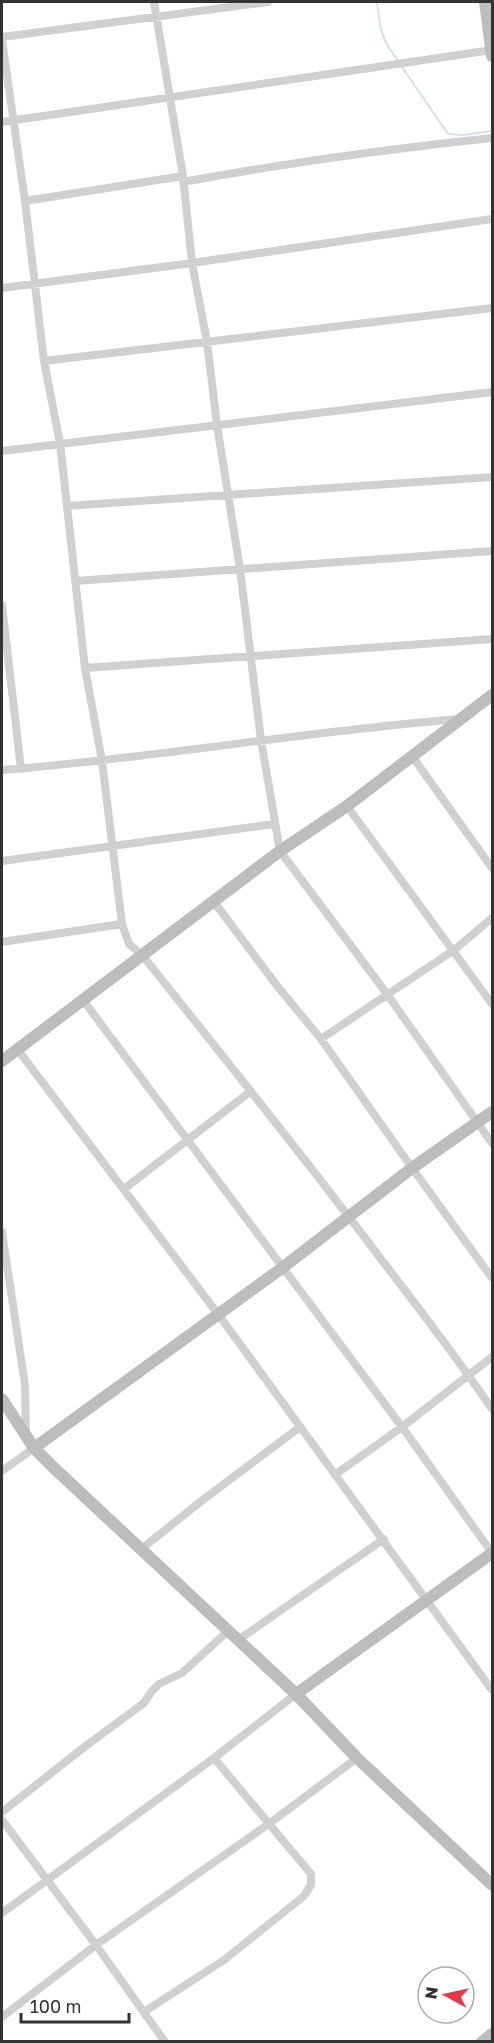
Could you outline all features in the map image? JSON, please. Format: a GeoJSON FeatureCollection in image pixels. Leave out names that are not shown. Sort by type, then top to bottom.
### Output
{"type":"FeatureCollection","features":[{"type":"Feature","properties":{"kind":"street"},"geometry":{"type":"LineString","coordinates":[[154,2],[183,179],[192,263],[207,342],[227,495],[240,569],[261,740],[280,851],[387,994],[492,1143]]}},
{"type":"Feature","properties":{"kind":"street"},"geometry":{"type":"LineString","coordinates":[[268,2],[241,3],[2,39],[25,201],[44,361],[60,443],[85,668],[102,761],[122,924],[129,944],[143,956],[251,1091],[469,1374],[492,1409]]}},
{"type":"Feature","properties":{"kind":"street"},"geometry":{"type":"LineString","coordinates":[[2,122],[492,52],[485,2]]}},
{"type":"Feature","properties":{"kind":"street"},"geometry":{"type":"LineString","coordinates":[[25,201],[492,138]]}},
{"type":"Feature","properties":{"kind":"street"},"geometry":{"type":"LineString","coordinates":[[2,288],[492,219]]}},
{"type":"Feature","properties":{"kind":"street"},"geometry":{"type":"LineString","coordinates":[[44,361],[492,308]]}},
{"type":"Feature","properties":{"kind":"street"},"geometry":{"type":"LineString","coordinates":[[2,451],[492,392]]}},
{"type":"Feature","properties":{"kind":"street"},"geometry":{"type":"LineString","coordinates":[[67,506],[492,477]]}},
{"type":"Feature","properties":{"kind":"street"},"geometry":{"type":"LineString","coordinates":[[76,581],[492,551]]}},
{"type":"Feature","properties":{"kind":"street"},"geometry":{"type":"LineString","coordinates":[[2,605],[21,769]]}},
{"type":"Feature","properties":{"kind":"street"},"geometry":{"type":"LineString","coordinates":[[85,668],[492,639]]}},
{"type":"Feature","properties":{"kind":"street"},"geometry":{"type":"LineString","coordinates":[[2,1061],[280,851],[346,806],[492,696]]}},
{"type":"Feature","properties":{"kind":"street"},"geometry":{"type":"LineString","coordinates":[[2,770],[102,761],[375,726],[461,719]]}},
{"type":"Feature","properties":{"kind":"street"},"geometry":{"type":"LineString","coordinates":[[412,756],[492,868]]}},
{"type":"Feature","properties":{"kind":"street"},"geometry":{"type":"LineString","coordinates":[[346,806],[492,1004]]}},
{"type":"Feature","properties":{"kind":"street"},"geometry":{"type":"LineString","coordinates":[[2,861],[274,824]]}},
{"type":"Feature","properties":{"kind":"street"},"geometry":{"type":"LineString","coordinates":[[214,902],[278,987],[321,1039],[492,1278]]}},
{"type":"Feature","properties":{"kind":"street"},"geometry":{"type":"LineString","coordinates":[[321,1039],[454,950],[492,918]]}},
{"type":"Feature","properties":{"kind":"street"},"geometry":{"type":"LineString","coordinates":[[2,942],[122,924]]}},
{"type":"Feature","properties":{"kind":"street"},"geometry":{"type":"LineString","coordinates":[[2,1913],[214,1758],[296,1694],[492,1553],[402,1427],[82,1000]]}},
{"type":"Feature","properties":{"kind":"street"},"geometry":{"type":"LineString","coordinates":[[18,1050],[218,1314],[492,1690]]}},
{"type":"Feature","properties":{"kind":"street"},"geometry":{"type":"LineString","coordinates":[[124,1189],[251,1091]]}},
{"type":"Feature","properties":{"kind":"street"},"geometry":{"type":"LineString","coordinates":[[2,1471],[282,1268],[412,1168],[492,1112]]}},
{"type":"Feature","properties":{"kind":"street"},"geometry":{"type":"LineString","coordinates":[[2,1232],[25,1385],[26,1436]]}},
{"type":"Feature","properties":{"kind":"street"},"geometry":{"type":"LineString","coordinates":[[336,1474],[402,1427],[492,1357]]}},
{"type":"Feature","properties":{"kind":"street"},"geometry":{"type":"LineString","coordinates":[[2,1399],[34,1448],[140,1550],[296,1694],[357,1758],[492,1885]]}},
{"type":"Feature","properties":{"kind":"street"},"geometry":{"type":"LineString","coordinates":[[140,1550],[300,1427]]}},
{"type":"Feature","properties":{"kind":"street"},"geometry":{"type":"LineString","coordinates":[[238,1640],[384,1539]]}},
{"type":"Feature","properties":{"kind":"street"},"geometry":{"type":"LineString","coordinates":[[2,1812],[144,1703],[159,1684],[182,1673],[228,1631]]}},
{"type":"Feature","properties":{"kind":"street"},"geometry":{"type":"LineString","coordinates":[[144,2012],[224,1960],[304,1896],[310,1885],[310,1874],[214,1758]]}},
{"type":"Feature","properties":{"kind":"street"},"geometry":{"type":"LineString","coordinates":[[2,2017],[96,1945],[270,1823],[357,1758]]}},
{"type":"Feature","properties":{"kind":"street"},"geometry":{"type":"LineString","coordinates":[[2,1820],[165,2042]]}},
{"type":"Feature","properties":{"kind":"street"},"geometry":{"type":"LineString","coordinates":[[482,2042],[492,2034]]}},
{"type":"Feature","properties":{"kind":"waterway"},"geometry":{"type":"LineString","coordinates":[[377,2],[382,34],[399,62]]}},
{"type":"Feature","properties":{"kind":"waterway"},"geometry":{"type":"LineString","coordinates":[[402,67],[448,134],[464,135],[492,131]]}}]}
